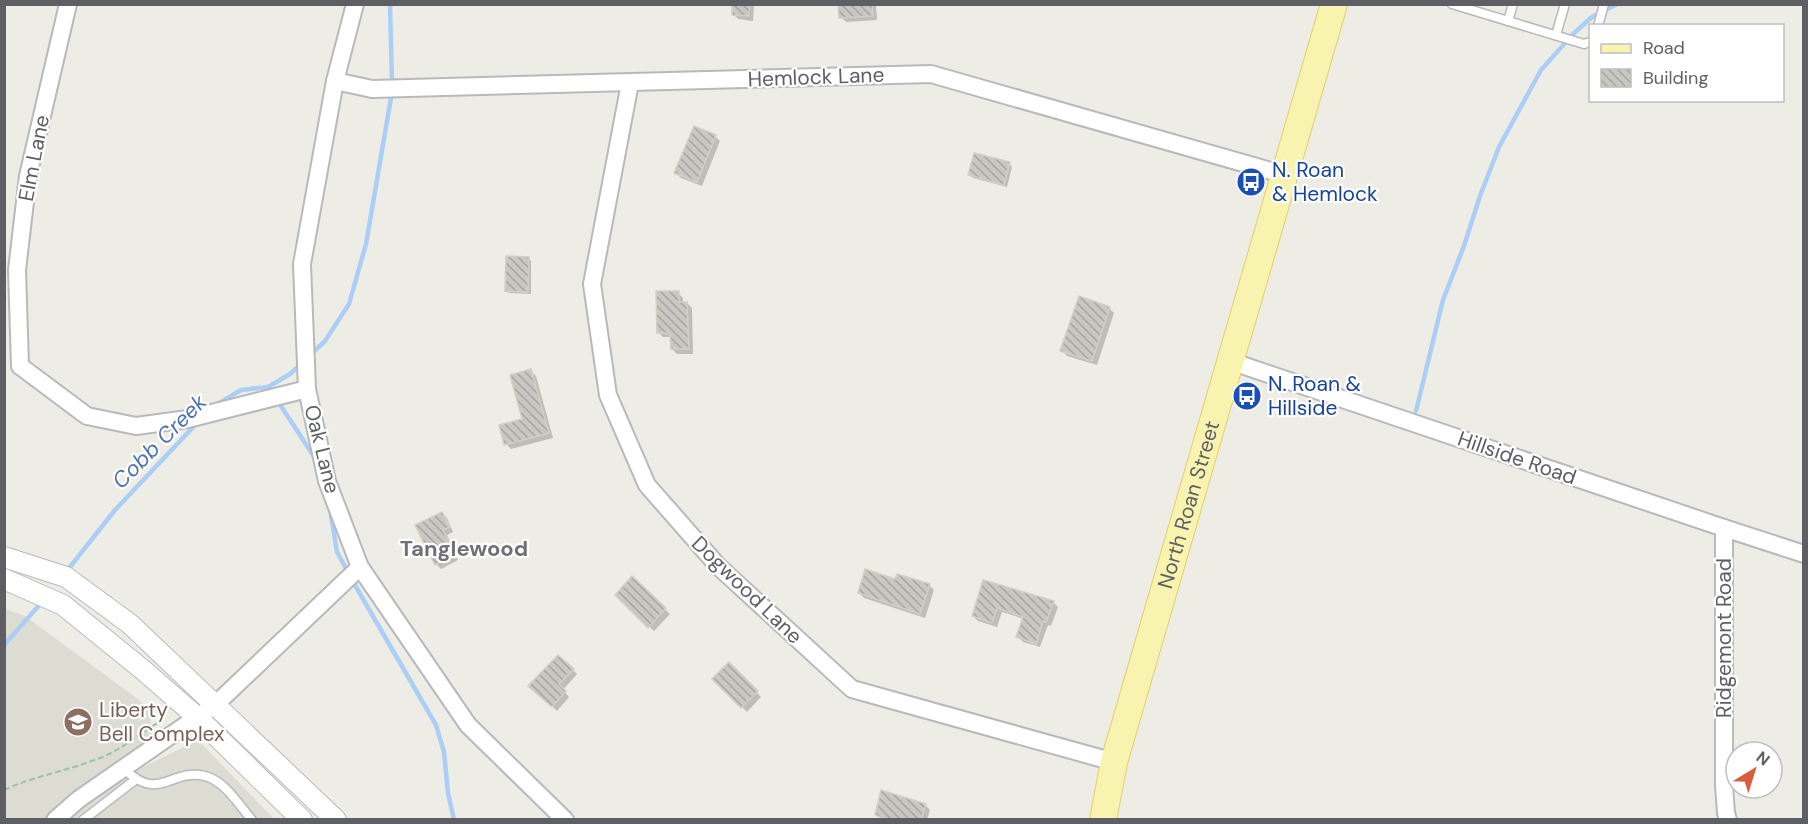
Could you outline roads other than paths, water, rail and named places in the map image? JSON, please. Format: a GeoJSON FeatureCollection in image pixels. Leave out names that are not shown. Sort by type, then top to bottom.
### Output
{"type":"FeatureCollection","features":[{"type":"Feature","properties":{"kind":"main road","name":"North Roan Street"},"geometry":{"type":"LineString","coordinates":[[1103,819],[1114,762],[1334,4]]}},
{"type":"Feature","properties":{"kind":"main road","name":"North Roan Street"},"geometry":{"type":"LineString","coordinates":[[1087,819],[1114,762]]}},
{"type":"Feature","properties":{"kind":"street","name":"Elm Lane"},"geometry":{"type":"LineString","coordinates":[[68,4],[28,176],[17,270],[20,366],[87,416],[136,426],[188,419],[307,389]]}},
{"type":"Feature","properties":{"kind":"street","name":"Oak Lane"},"geometry":{"type":"LineString","coordinates":[[355,4],[335,81],[302,264],[307,389],[327,481],[360,567],[468,725],[565,819]]}},
{"type":"Feature","properties":{"kind":"street","name":"Hemlock Lane"},"geometry":{"type":"LineString","coordinates":[[335,81],[372,89],[931,74],[1285,175]]}},
{"type":"Feature","properties":{"kind":"street","name":"Dogwood Lane"},"geometry":{"type":"LineString","coordinates":[[630,83],[592,284],[608,395],[647,485],[718,566],[852,689],[1114,762]]}},
{"type":"Feature","properties":{"kind":"street","name":"Hillside Road"},"geometry":{"type":"LineString","coordinates":[[1230,361],[1803,554]]}},
{"type":"Feature","properties":{"kind":"street","name":"Ridgemont Road"},"geometry":{"type":"LineString","coordinates":[[1724,528],[1724,786],[1728,819]]}},
{"type":"Feature","properties":{"kind":"street"},"geometry":{"type":"LineString","coordinates":[[4,557],[66,577],[130,624],[336,819]]}},
{"type":"Feature","properties":{"kind":"street"},"geometry":{"type":"LineString","coordinates":[[58,818],[79,798],[216,704],[360,567]]}},
{"type":"Feature","properties":{"kind":"street"},"geometry":{"type":"LineString","coordinates":[[4,579],[63,605],[197,717],[302,819]]}},
{"type":"Feature","properties":{"kind":"lane"},"geometry":{"type":"LineString","coordinates":[[1452,4],[1584,44],[1589,42]]}},
{"type":"Feature","properties":{"kind":"lane"},"geometry":{"type":"LineString","coordinates":[[1508,21],[1513,4]]}},
{"type":"Feature","properties":{"kind":"lane"},"geometry":{"type":"LineString","coordinates":[[1556,35],[1565,4]]}},
{"type":"Feature","properties":{"kind":"lane"},"geometry":{"type":"LineString","coordinates":[[1599,24],[1604,4]]}},
{"type":"Feature","properties":{"kind":"lane"},"geometry":{"type":"LineString","coordinates":[[123,768],[135,780],[154,785],[186,776],[204,776],[218,783],[252,819]]}},
{"type":"Feature","properties":{"kind":"lane"},"geometry":{"type":"LineString","coordinates":[[83,819],[135,780]]}},
{"type":"Feature","properties":{"kind":"waterway","name":"Cobb Creek"},"geometry":{"type":"LineString","coordinates":[[390,4],[392,84]]}},
{"type":"Feature","properties":{"kind":"waterway"},"geometry":{"type":"LineString","coordinates":[[1416,411],[1443,300],[1499,147],[1541,70],[1573,34],[1592,17],[1617,4]]}},
{"type":"Feature","properties":{"kind":"waterway","name":"Cobb Creek"},"geometry":{"type":"LineString","coordinates":[[309,356],[325,341],[349,304],[366,244],[392,92]]}},
{"type":"Feature","properties":{"kind":"waterway","name":"Cobb Creek"},"geometry":{"type":"LineString","coordinates":[[216,405],[241,390],[268,387],[290,374],[301,364]]}},
{"type":"Feature","properties":{"kind":"waterway"},"geometry":{"type":"LineString","coordinates":[[277,400],[315,458]]}},
{"type":"Feature","properties":{"kind":"waterway","name":"Cobb Creek"},"geometry":{"type":"LineString","coordinates":[[66,572],[115,510],[197,423]]}},
{"type":"Feature","properties":{"kind":"waterway"},"geometry":{"type":"LineString","coordinates":[[330,509],[337,552],[348,572]]}},
{"type":"Feature","properties":{"kind":"waterway"},"geometry":{"type":"LineString","coordinates":[[352,580],[436,725],[444,752],[448,793],[454,820]]}},
{"type":"Feature","properties":{"kind":"waterway","name":"Cobb Creek"},"geometry":{"type":"LineString","coordinates":[[4,645],[42,602]]}},
{"type":"Feature","properties":{"kind":"place","name":"N. Roan & Hemlock"},"geometry":{"type":"Point","coordinates":[1251,182]}},
{"type":"Feature","properties":{"kind":"place","name":"N. Roan & Hillside"},"geometry":{"type":"Point","coordinates":[1247,396]}},
{"type":"Feature","properties":{"kind":"place","name":"Liberty Bell Complex"},"geometry":{"type":"Point","coordinates":[78,722]}},
{"type":"Feature","properties":{"kind":"district","name":"Tanglewood"},"geometry":{"type":"Point","coordinates":[464,548]}}]}
